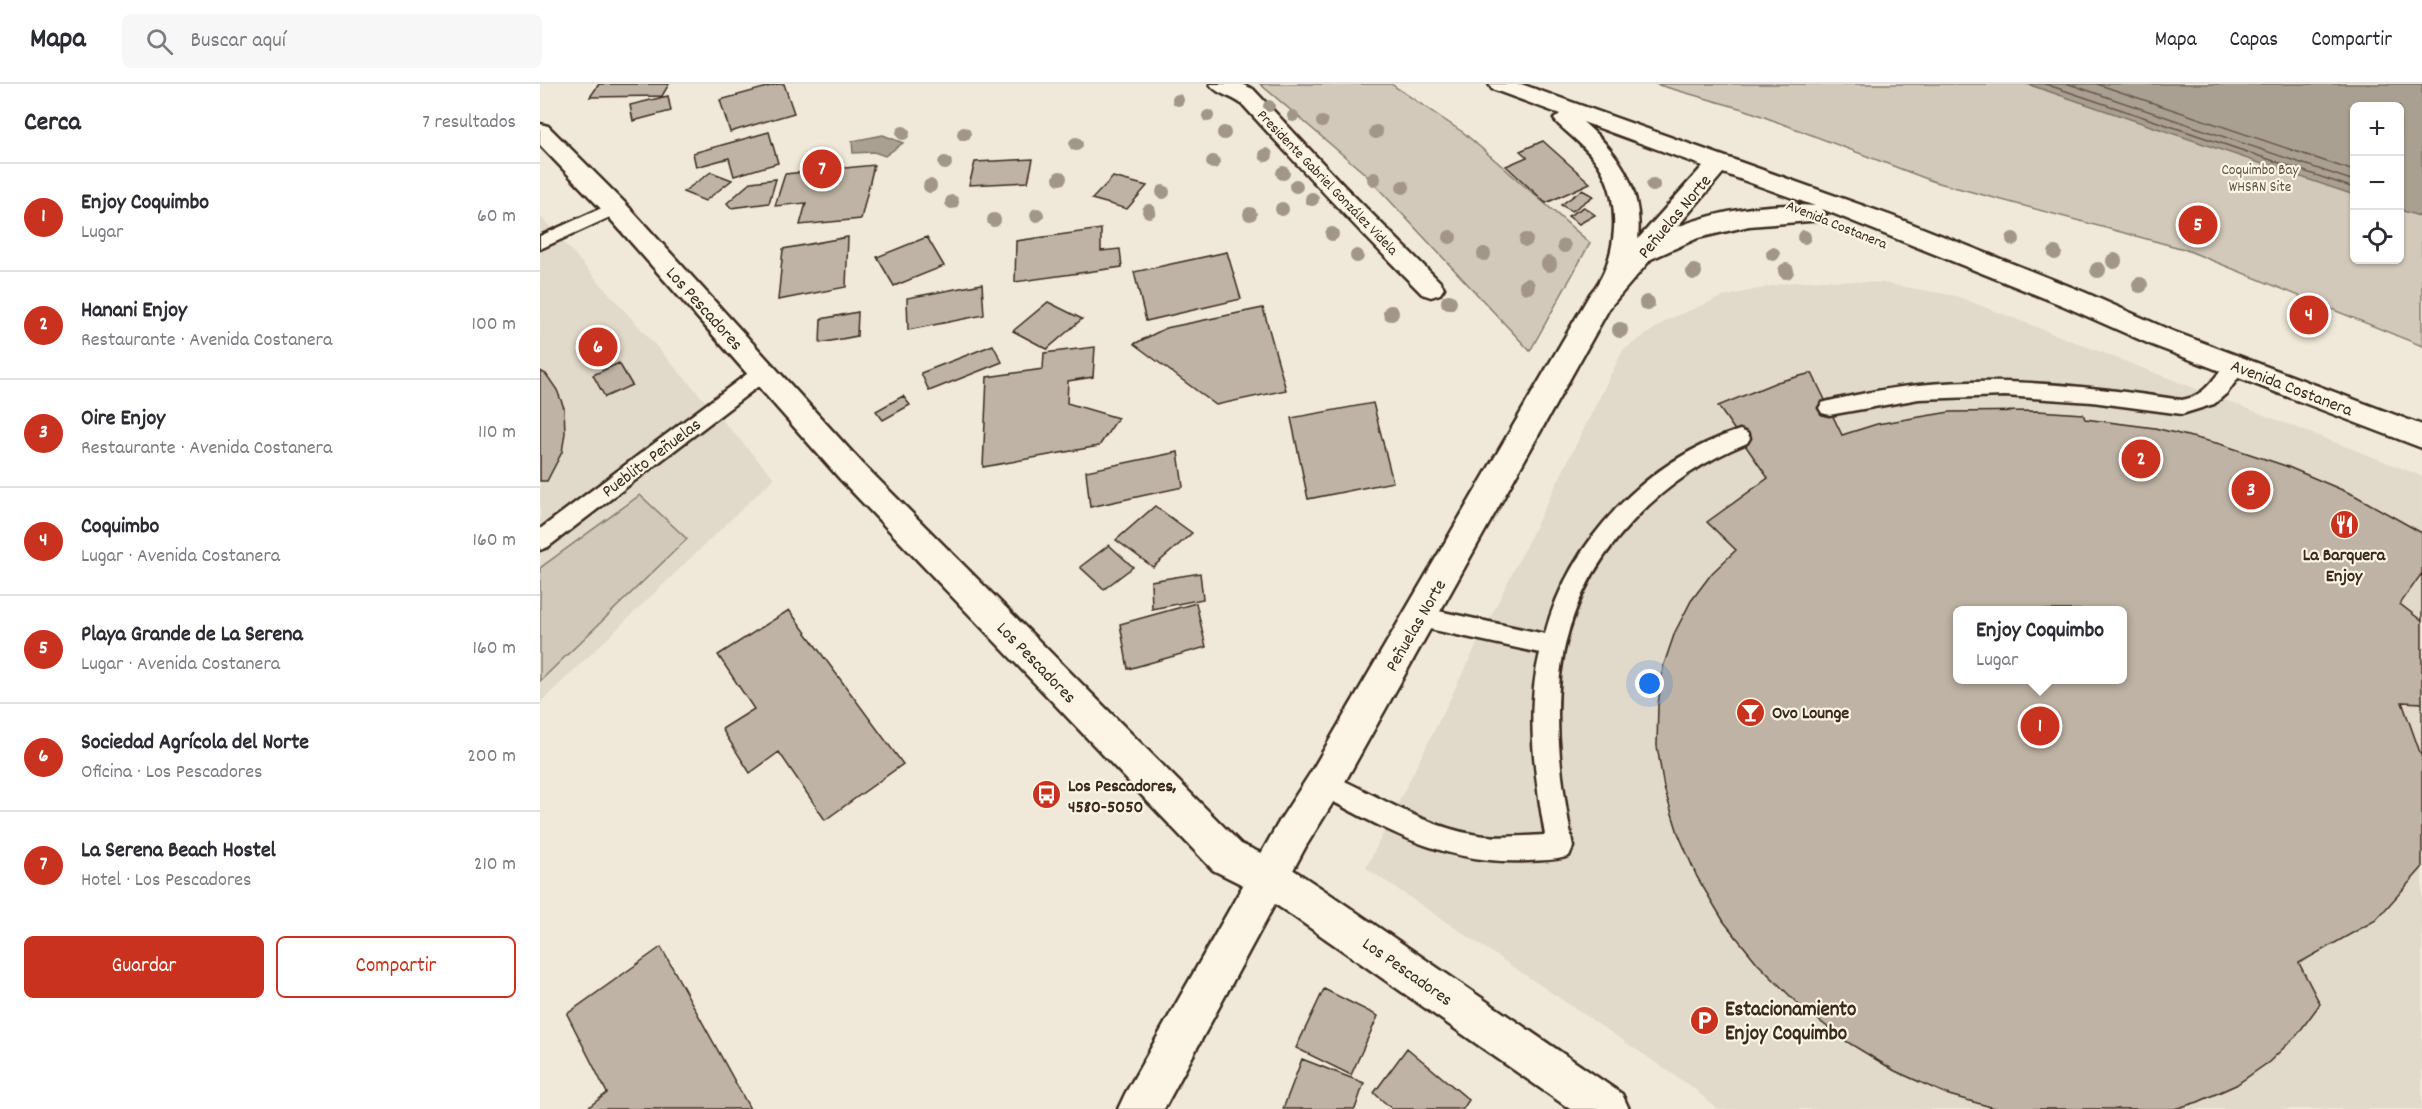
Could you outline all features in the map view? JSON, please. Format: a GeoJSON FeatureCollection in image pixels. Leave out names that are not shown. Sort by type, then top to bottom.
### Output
{"type":"FeatureCollection","features":[{"type":"Feature","properties":{"kind":"main road","name":"Presidente Gabriel González Videla"},"geometry":{"type":"LineString","coordinates":[[1221,84],[1245,94],[1335,192],[1431,288]]}},
{"type":"Feature","properties":{"kind":"main road","name":"Avenida Costanera"},"geometry":{"type":"LineString","coordinates":[[1510,88],[1566,119],[1956,251],[2162,338],[2422,437]]}},
{"type":"Feature","properties":{"kind":"main road","name":"Avenida Costanera"},"geometry":{"type":"LineString","coordinates":[[1510,88],[1714,168],[1813,214],[2018,297],[2084,318],[2162,338]]}},
{"type":"Feature","properties":{"kind":"main road"},"geometry":{"type":"LineString","coordinates":[[1566,119],[1598,148],[1608,161],[1626,204],[1628,223],[1621,262],[1600,300]]}},
{"type":"Feature","properties":{"kind":"main road","name":"Los Pescadores"},"geometry":{"type":"LineString","coordinates":[[540,131],[615,208],[851,471],[1227,857],[1269,877],[1607,1109]]}},
{"type":"Feature","properties":{"kind":"main road","name":"Peñuelas Norte"},"geometry":{"type":"LineString","coordinates":[[1140,1109],[1269,877],[1600,300],[1714,168]]}},
{"type":"Feature","properties":{"kind":"main road"},"geometry":{"type":"LineString","coordinates":[[1633,264],[1672,238],[1721,221],[1776,214],[1813,214]]}},
{"type":"Feature","properties":{"kind":"lane"},"geometry":{"type":"LineString","coordinates":[[540,243],[615,208]]}},
{"type":"Feature","properties":{"kind":"lane"},"geometry":{"type":"LineString","coordinates":[[1829,408],[1923,391],[1995,387],[2070,392],[2182,407],[2194,406],[2206,401],[2237,366]]}},
{"type":"Feature","properties":{"kind":"lane","name":"Pueblito Peñuelas"},"geometry":{"type":"LineString","coordinates":[[540,542],[762,373]]}},
{"type":"Feature","properties":{"kind":"lane"},"geometry":{"type":"LineString","coordinates":[[1324,784],[1418,831],[1447,842],[1475,848],[1560,847],[1551,804],[1546,755],[1546,685],[1552,646],[1563,607],[1576,577],[1611,528],[1652,489],[1674,472],[1740,438]]}},
{"type":"Feature","properties":{"kind":"lane"},"geometry":{"type":"LineString","coordinates":[[1420,617],[1552,646]]}},
{"type":"Feature","properties":{"kind":"shaded area"},"geometry":{"type":"Polygon","coordinates":[[[540,216],[774,478],[540,703],[540,216]]]}},
{"type":"Feature","properties":{"kind":"shaded area"},"geometry":{"type":"Polygon","coordinates":[[[1823,280],[1884,283],[1956,296],[2422,476],[2422,1109],[1717,1109],[1692,1087],[1366,868],[1623,350],[1669,319],[1722,297],[1786,283],[1823,280]]]}},
{"type":"Feature","properties":{"kind":"green space"},"geometry":{"type":"Polygon","coordinates":[[[1260,84],[1391,84],[1464,133],[1590,243],[1530,351],[1364,173],[1260,84]]]}},
{"type":"Feature","properties":{"kind":"green space","name":"Coquimbo Bay WHSRN Site"},"geometry":{"type":"Polygon","coordinates":[[[1655,84],[2422,84],[2422,346],[2184,249],[1935,182],[1746,110],[1655,84]]]}},
{"type":"Feature","properties":{"kind":"green space"},"geometry":{"type":"Polygon","coordinates":[[[640,495],[687,539],[540,681],[540,568],[640,495]]]}},
{"type":"Feature","properties":{"kind":"water"},"geometry":{"type":"Polygon","coordinates":[[[2027,84],[2422,84],[2422,217],[2404,211],[2404,102],[2350,102],[2350,194],[2027,84]]]}},
{"type":"Feature","properties":{"kind":"water"},"geometry":{"type":"Polygon","coordinates":[[[883,135],[903,143],[885,156],[874,152],[853,153],[852,141],[883,135]]]}},
{"type":"Feature","properties":{"kind":"building"},"geometry":{"type":"Polygon","coordinates":[[[599,84],[669,84],[662,96],[590,97],[599,84]]]}},
{"type":"Feature","properties":{"kind":"building"},"geometry":{"type":"Polygon","coordinates":[[[784,84],[794,113],[730,132],[720,100],[784,84]]]}},
{"type":"Feature","properties":{"kind":"building"},"geometry":{"type":"Polygon","coordinates":[[[668,96],[671,111],[633,121],[630,105],[668,96]]]}},
{"type":"Feature","properties":{"kind":"building"},"geometry":{"type":"Polygon","coordinates":[[[769,132],[778,163],[734,176],[729,158],[696,167],[693,153],[769,132]]]}},
{"type":"Feature","properties":{"kind":"building"},"geometry":{"type":"Polygon","coordinates":[[[1543,141],[1590,183],[1546,203],[1506,166],[1527,157],[1520,151],[1543,141]]]}},
{"type":"Feature","properties":{"kind":"building"},"geometry":{"type":"Polygon","coordinates":[[[1033,159],[1028,182],[969,185],[975,162],[1033,159]]]}},
{"type":"Feature","properties":{"kind":"building"},"geometry":{"type":"Polygon","coordinates":[[[874,165],[861,219],[800,225],[806,203],[775,206],[785,174],[874,165]]]}},
{"type":"Feature","properties":{"kind":"building"},"geometry":{"type":"Polygon","coordinates":[[[711,172],[732,180],[705,201],[683,192],[711,172]]]}},
{"type":"Feature","properties":{"kind":"building"},"geometry":{"type":"Polygon","coordinates":[[[1113,177],[1147,186],[1127,209],[1092,199],[1113,177]]]}},
{"type":"Feature","properties":{"kind":"building"},"geometry":{"type":"Polygon","coordinates":[[[776,179],[769,203],[731,208],[727,203],[751,182],[776,179]]]}},
{"type":"Feature","properties":{"kind":"building"},"geometry":{"type":"Polygon","coordinates":[[[1582,190],[1593,196],[1572,211],[1561,205],[1582,190]]]}},
{"type":"Feature","properties":{"kind":"building"},"geometry":{"type":"Polygon","coordinates":[[[1584,207],[1595,215],[1579,224],[1568,216],[1584,207]]]}},
{"type":"Feature","properties":{"kind":"building"},"geometry":{"type":"Polygon","coordinates":[[[1101,229],[1101,251],[1120,249],[1122,267],[1015,282],[1016,241],[1101,229]]]}},
{"type":"Feature","properties":{"kind":"building"},"geometry":{"type":"Polygon","coordinates":[[[848,237],[846,287],[778,300],[783,249],[848,237]]]}},
{"type":"Feature","properties":{"kind":"building"},"geometry":{"type":"Polygon","coordinates":[[[927,237],[944,266],[894,286],[877,257],[927,237]]]}},
{"type":"Feature","properties":{"kind":"building"},"geometry":{"type":"Polygon","coordinates":[[[1227,252],[1241,299],[1146,321],[1134,272],[1227,252]]]}},
{"type":"Feature","properties":{"kind":"building"},"geometry":{"type":"Polygon","coordinates":[[[982,284],[984,315],[908,330],[907,298],[982,284]]]}},
{"type":"Feature","properties":{"kind":"building"},"geometry":{"type":"Polygon","coordinates":[[[1048,302],[1082,319],[1047,349],[1013,331],[1048,302]]]}},
{"type":"Feature","properties":{"kind":"building"},"geometry":{"type":"Polygon","coordinates":[[[1263,308],[1286,390],[1216,405],[1134,344],[1166,328],[1263,308]]]}},
{"type":"Feature","properties":{"kind":"building"},"geometry":{"type":"Polygon","coordinates":[[[858,312],[857,336],[820,343],[821,319],[858,312]]]}},
{"type":"Feature","properties":{"kind":"building"},"geometry":{"type":"Polygon","coordinates":[[[993,345],[1002,362],[929,391],[921,373],[993,345]]]}},
{"type":"Feature","properties":{"kind":"building"},"geometry":{"type":"Polygon","coordinates":[[[1095,347],[1093,377],[1068,381],[1067,403],[1118,418],[1099,446],[983,467],[987,377],[1043,369],[1044,353],[1095,347]]]}},
{"type":"Feature","properties":{"kind":"building"},"geometry":{"type":"Polygon","coordinates":[[[619,363],[632,385],[605,397],[593,375],[619,363]]]}},
{"type":"Feature","properties":{"kind":"building"},"geometry":{"type":"Polygon","coordinates":[[[540,371],[546,374],[557,390],[564,408],[565,433],[562,452],[547,481],[540,481],[540,371]]]}},
{"type":"Feature","properties":{"kind":"building"},"geometry":{"type":"Polygon","coordinates":[[[1812,373],[1842,435],[1877,424],[1950,412],[2038,411],[2083,414],[2085,419],[2155,428],[2220,444],[2286,466],[2354,495],[2422,533],[2422,868],[2376,920],[2299,963],[2320,1004],[2297,1035],[2269,1062],[2236,1085],[2198,1102],[2174,1109],[1998,1109],[1949,1095],[1895,1071],[1844,1040],[1798,1004],[1758,964],[1724,922],[1697,877],[1678,833],[1664,788],[1657,746],[1658,705],[1663,667],[1675,632],[1691,601],[1712,573],[1736,550],[1707,522],[1768,478],[1718,406],[1777,382],[1812,373]]]}},
{"type":"Feature","properties":{"kind":"building"},"geometry":{"type":"Polygon","coordinates":[[[903,396],[910,405],[883,420],[876,411],[903,396]]]}},
{"type":"Feature","properties":{"kind":"building"},"geometry":{"type":"Polygon","coordinates":[[[1373,403],[1393,482],[1308,499],[1291,418],[1373,403]]]}},
{"type":"Feature","properties":{"kind":"building"},"geometry":{"type":"Polygon","coordinates":[[[1178,452],[1183,487],[1090,507],[1086,471],[1178,452]]]}},
{"type":"Feature","properties":{"kind":"building"},"geometry":{"type":"Polygon","coordinates":[[[1155,506],[1192,533],[1153,567],[1116,540],[1155,506]]]}},
{"type":"Feature","properties":{"kind":"building"},"geometry":{"type":"Polygon","coordinates":[[[1109,545],[1133,567],[1104,589],[1080,567],[1109,545]]]}},
{"type":"Feature","properties":{"kind":"building"},"geometry":{"type":"Polygon","coordinates":[[[1200,573],[1203,599],[1152,609],[1151,581],[1200,573]]]}},
{"type":"Feature","properties":{"kind":"building"},"geometry":{"type":"Polygon","coordinates":[[[2422,573],[2422,621],[2400,604],[2422,573]]]}},
{"type":"Feature","properties":{"kind":"building"},"geometry":{"type":"Polygon","coordinates":[[[1196,603],[1206,647],[1128,669],[1120,624],[1196,603]]]}},
{"type":"Feature","properties":{"kind":"building"},"geometry":{"type":"Polygon","coordinates":[[[789,610],[903,764],[825,820],[779,752],[750,773],[722,729],[754,709],[718,655],[789,610]]]}},
{"type":"Feature","properties":{"kind":"building"},"geometry":{"type":"Polygon","coordinates":[[[2402,702],[2422,703],[2422,758],[2402,702]]]}},
{"type":"Feature","properties":{"kind":"building"},"geometry":{"type":"Polygon","coordinates":[[[661,947],[750,1109],[586,1109],[607,1093],[567,1014],[661,947]]]}},
{"type":"Feature","properties":{"kind":"building"},"geometry":{"type":"Polygon","coordinates":[[[1324,989],[1378,1016],[1351,1075],[1296,1048],[1324,989]]]}},
{"type":"Feature","properties":{"kind":"building"},"geometry":{"type":"Polygon","coordinates":[[[1407,1048],[1469,1100],[1463,1109],[1392,1109],[1374,1093],[1407,1048]]]}},
{"type":"Feature","properties":{"kind":"building"},"geometry":{"type":"Polygon","coordinates":[[[1302,1059],[1364,1083],[1355,1109],[1283,1109],[1302,1059]]]}},
{"type":"Feature","properties":{"kind":"place","name":"La Serena Beach Hostel"},"geometry":{"type":"Point","coordinates":[822,169]}},
{"type":"Feature","properties":{"kind":"place","name":"Playa Grande de La Serena"},"geometry":{"type":"Point","coordinates":[2198,225]}},
{"type":"Feature","properties":{"kind":"place","name":"Coquimbo"},"geometry":{"type":"Point","coordinates":[2309,315]}},
{"type":"Feature","properties":{"kind":"place","name":"Sociedad Agrícola del Norte"},"geometry":{"type":"Point","coordinates":[598,347]}},
{"type":"Feature","properties":{"kind":"place","name":"Hanani Enjoy"},"geometry":{"type":"Point","coordinates":[2141,459]}},
{"type":"Feature","properties":{"kind":"place","name":"Oire Enjoy"},"geometry":{"type":"Point","coordinates":[2251,490]}},
{"type":"Feature","properties":{"kind":"place","name":"La Barquera Enjoy"},"geometry":{"type":"Point","coordinates":[2344,525]}},
{"type":"Feature","properties":{"kind":"place","name":"Ovo Lounge"},"geometry":{"type":"Point","coordinates":[1751,712]}},
{"type":"Feature","properties":{"kind":"place","name":"Enjoy Coquimbo"},"geometry":{"type":"Point","coordinates":[2040,726]}},
{"type":"Feature","properties":{"kind":"place","name":"Los Pescadores, 4580-5050"},"geometry":{"type":"Point","coordinates":[1047,795]}},
{"type":"Feature","properties":{"kind":"place","name":"Estacionamiento Enjoy Coquimbo"},"geometry":{"type":"Point","coordinates":[1704,1020]}}]}
